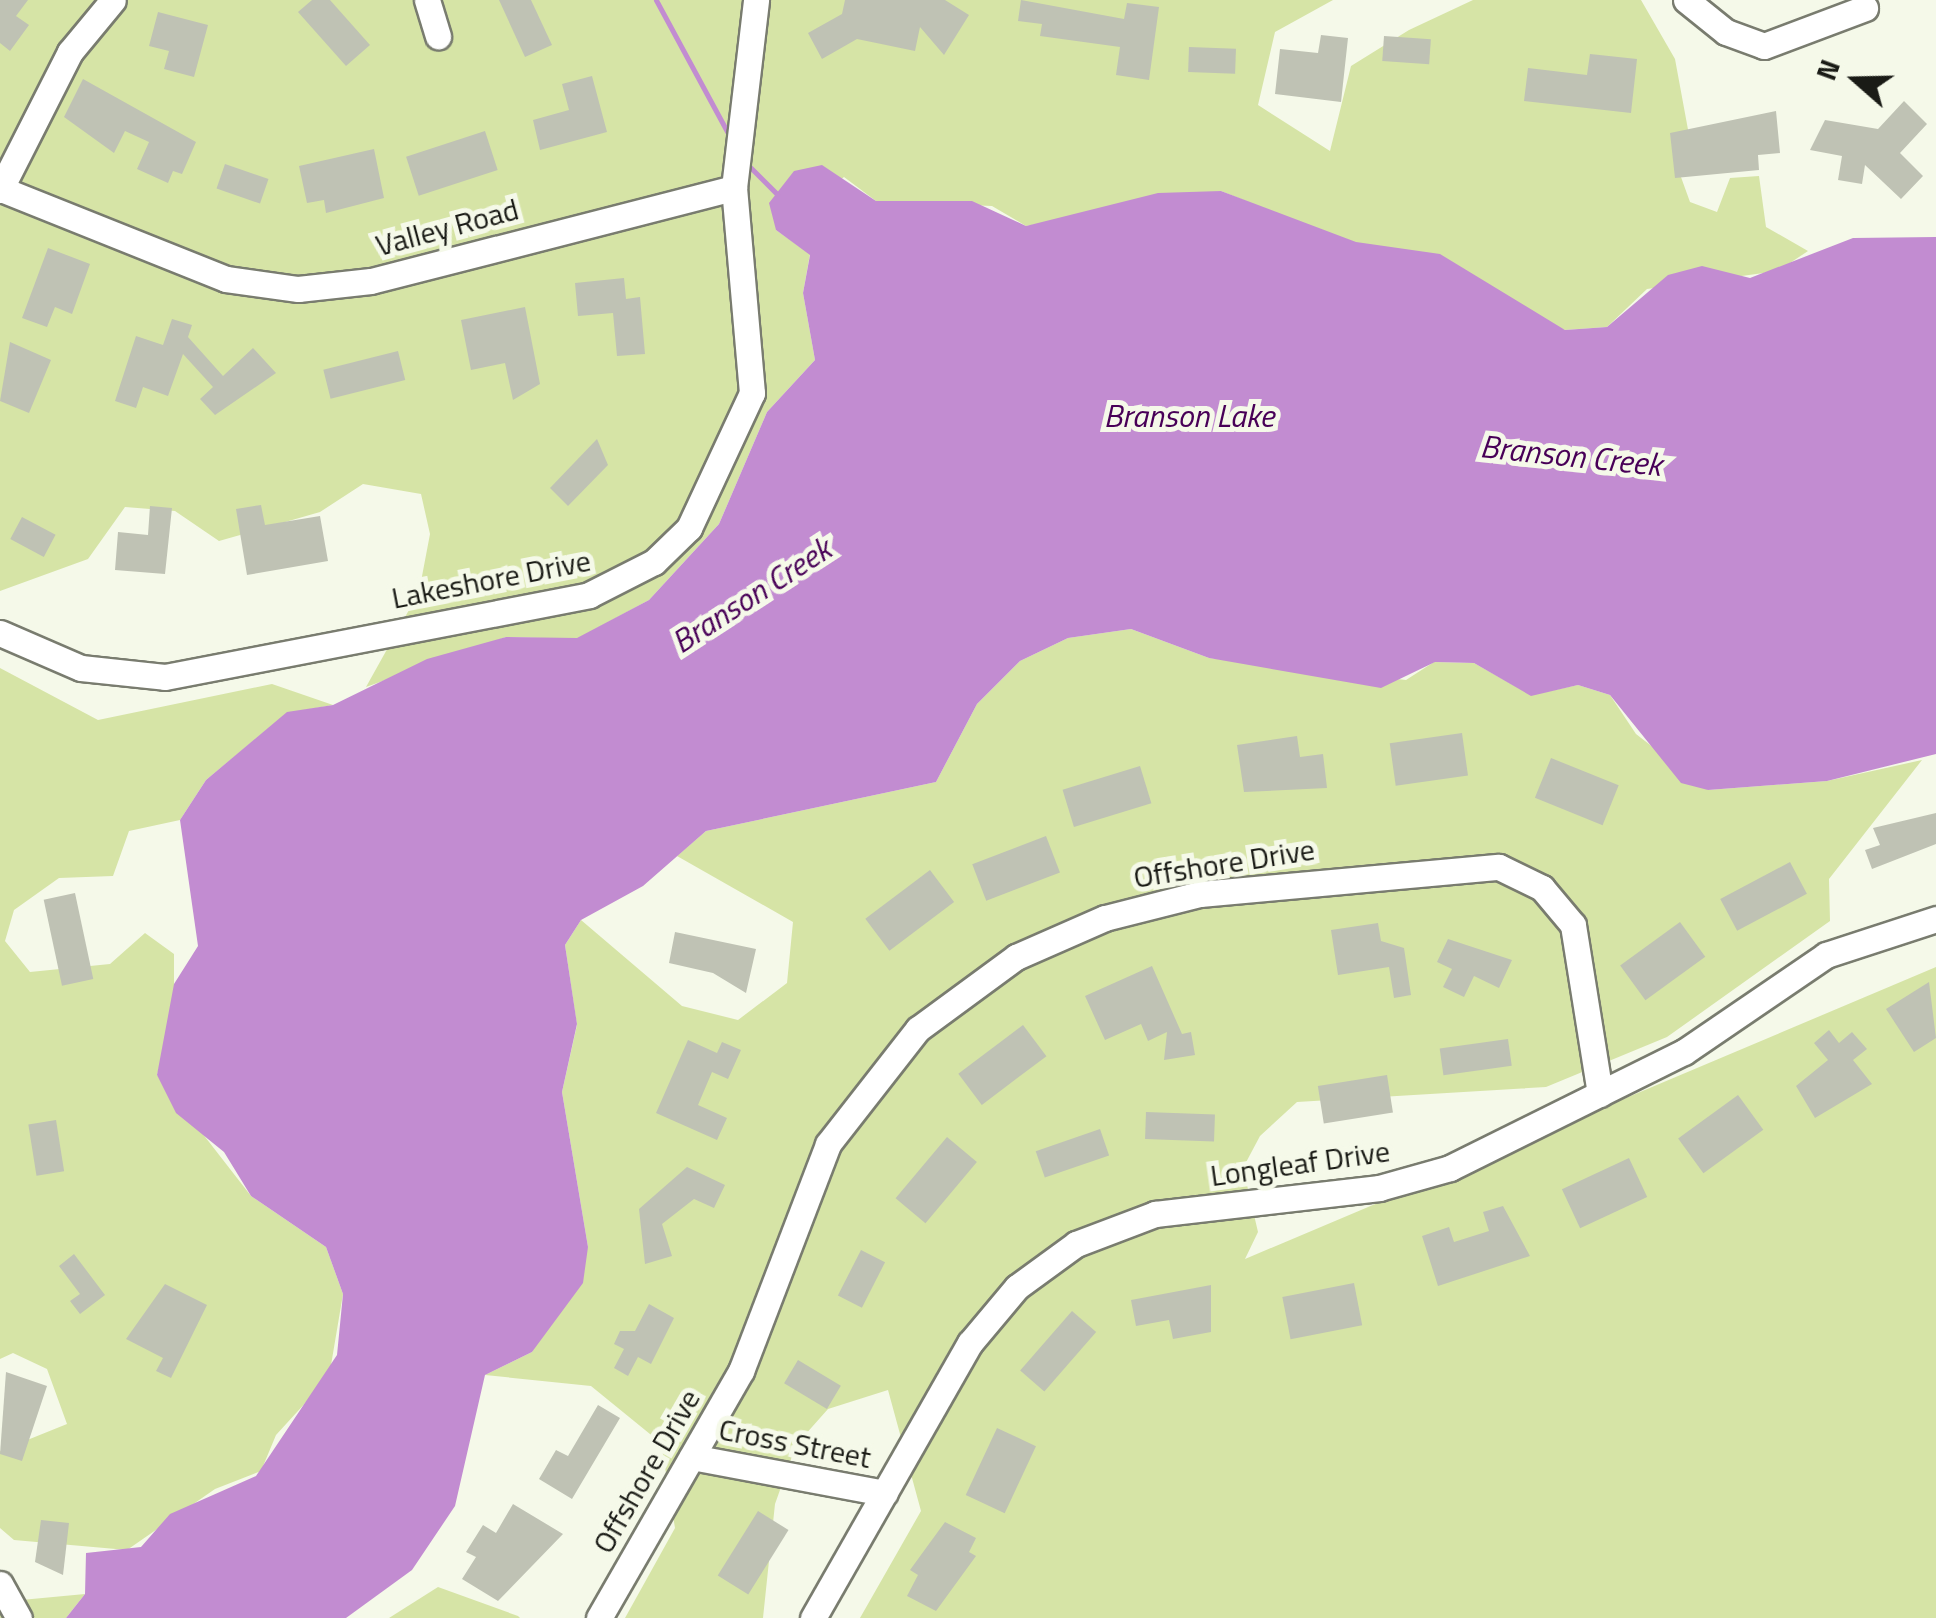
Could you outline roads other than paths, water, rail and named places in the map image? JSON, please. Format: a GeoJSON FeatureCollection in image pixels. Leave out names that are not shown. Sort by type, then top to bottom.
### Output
{"type":"FeatureCollection","features":[{"type":"Feature","properties":{"kind":"street"},"geometry":{"type":"LineString","coordinates":[[0,189],[70,52],[113,0]]}},
{"type":"Feature","properties":{"kind":"street"},"geometry":{"type":"LineString","coordinates":[[427,0],[438,36]]}},
{"type":"Feature","properties":{"kind":"street"},"geometry":{"type":"LineString","coordinates":[[734,188],[756,0]]}},
{"type":"Feature","properties":{"kind":"street"},"geometry":{"type":"LineString","coordinates":[[1686,0],[1726,32],[1764,46],[1865,8]]}},
{"type":"Feature","properties":{"kind":"street","name":"Valley Road"},"geometry":{"type":"LineString","coordinates":[[0,189],[226,279],[298,289],[370,281],[734,188]]}},
{"type":"Feature","properties":{"kind":"street","name":"Lakeshore Drive"},"geometry":{"type":"LineString","coordinates":[[0,633],[80,668],[165,677],[590,595],[634,576],[689,528],[752,393],[734,188]]}},
{"type":"Feature","properties":{"kind":"street","name":"Offshore Drive"},"geometry":{"type":"LineString","coordinates":[[599,1618],[741,1370],[805,1187],[848,1113],[955,997],[1060,935],[1200,894],[1498,867],[1542,888],[1573,925],[1600,1094]]}},
{"type":"Feature","properties":{"kind":"street","name":"Longleaf Drive"},"geometry":{"type":"LineString","coordinates":[[813,1618],[992,1313],[1076,1244],[1156,1214],[1415,1180],[1684,1052],[1826,955],[1936,919]]}},
{"type":"Feature","properties":{"kind":"street","name":"Cross Street"},"geometry":{"type":"LineString","coordinates":[[692,1457],[885,1494]]}},
{"type":"Feature","properties":{"kind":"street"},"geometry":{"type":"LineString","coordinates":[[0,1584],[19,1618]]}},
{"type":"Feature","properties":{"kind":"water","name":"Branson Lake"},"geometry":{"type":"Polygon","coordinates":[[[822,165],[876,201],[972,201],[1026,226],[1158,193],[1221,191],[1356,242],[1440,254],[1565,330],[1607,327],[1668,275],[1702,266],[1750,278],[1853,238],[1936,237],[1936,754],[1827,781],[1708,790],[1681,783],[1610,695],[1578,685],[1531,696],[1474,663],[1435,662],[1381,688],[1209,658],[1131,629],[1068,638],[1020,661],[977,704],[936,782],[706,831],[643,886],[581,920],[565,945],[577,1024],[562,1092],[588,1247],[583,1283],[532,1352],[485,1375],[455,1506],[412,1570],[346,1618],[66,1618],[85,1594],[86,1553],[141,1547],[170,1514],[256,1476],[337,1355],[343,1294],[326,1247],[251,1196],[224,1152],[176,1113],[157,1075],[174,984],[198,946],[180,820],[206,780],[287,712],[333,705],[427,659],[506,637],[577,638],[649,600],[719,524],[767,412],[815,360],[803,293],[810,255],[776,230],[769,203],[794,171],[822,165]]]}},
{"type":"Feature","properties":{"kind":"waterway"},"geometry":{"type":"LineString","coordinates":[[656,0],[730,137]]}},
{"type":"Feature","properties":{"kind":"waterway"},"geometry":{"type":"LineString","coordinates":[[746,163],[777,194]]}},
{"type":"Feature","properties":{"kind":"water label","name":"Branson Creek"},"geometry":{"type":"Point","coordinates":[1571,455]}},
{"type":"Feature","properties":{"kind":"water label","name":"Branson Creek"},"geometry":{"type":"Point","coordinates":[751,595]}}]}
